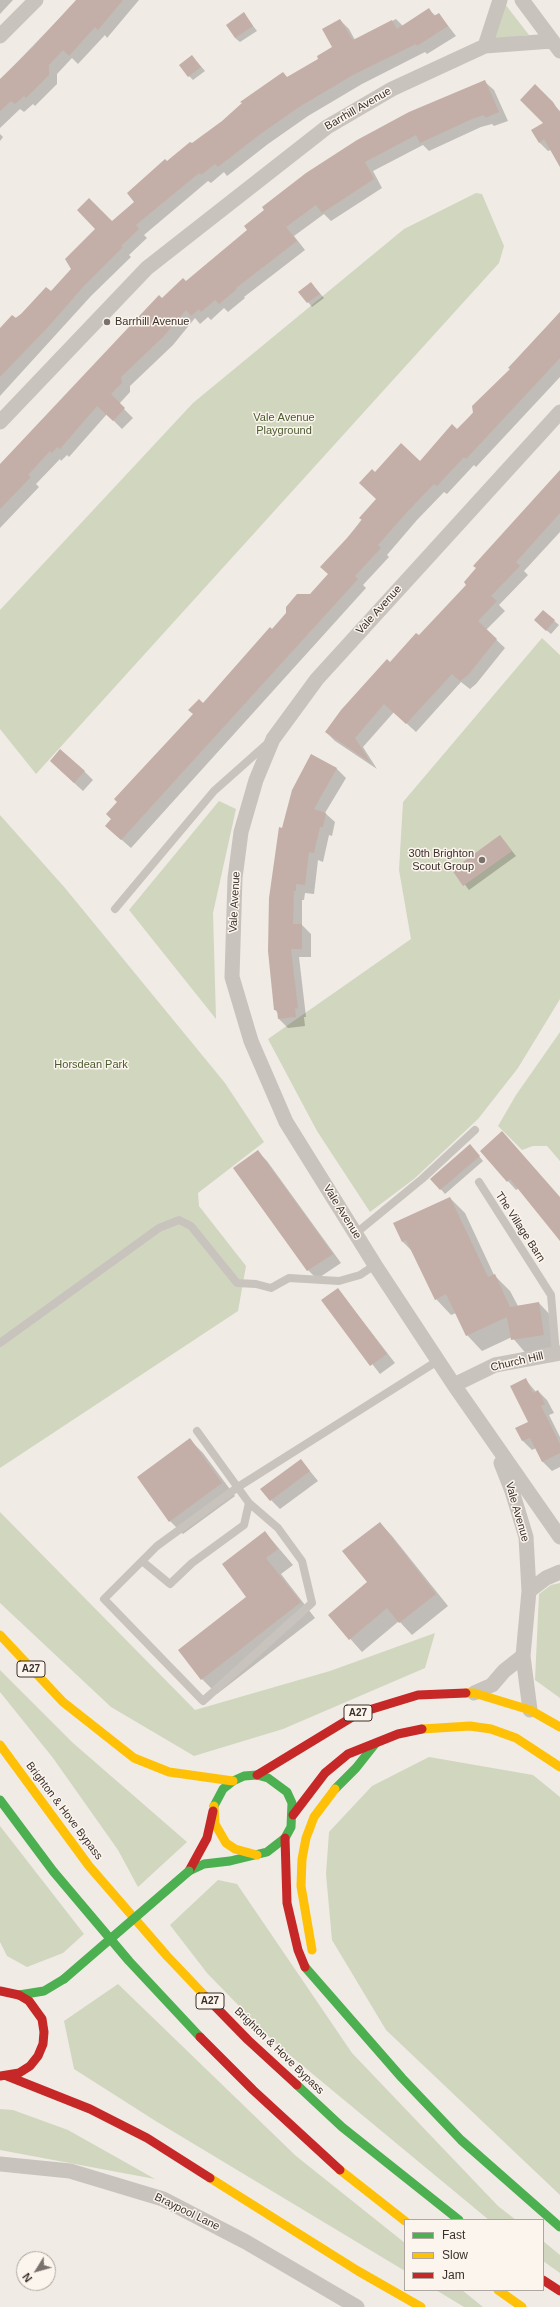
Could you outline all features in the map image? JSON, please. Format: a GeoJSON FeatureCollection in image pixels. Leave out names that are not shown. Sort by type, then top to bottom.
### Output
{"type":"FeatureCollection","features":[{"type":"Feature","properties":{"kind":"highway","name":"A27"},"geometry":{"type":"LineString","coordinates":[[0,1635],[64,1702],[134,1758],[168,1772],[232,1781]]}},
{"type":"Feature","properties":{"kind":"highway","name":"A27"},"geometry":{"type":"LineString","coordinates":[[256,1775],[359,1713],[418,1695],[450,1692],[474,1694],[530,1710],[560,1727]]}},
{"type":"Feature","properties":{"kind":"highway"},"geometry":{"type":"LineString","coordinates":[[293,1815],[325,1773],[348,1754],[398,1734],[423,1728],[470,1726],[491,1729],[516,1738],[560,1767]]}},
{"type":"Feature","properties":{"kind":"highway"},"geometry":{"type":"LineString","coordinates":[[337,2006],[317,1964],[310,1942],[301,1886],[302,1860],[306,1838],[314,1817],[330,1794],[356,1768],[375,1744]]}},
{"type":"Feature","properties":{"kind":"highway","name":"Brighton & Hove Bypass"},"geometry":{"type":"LineString","coordinates":[[0,1745],[89,1866],[167,1956],[210,2001],[248,2040],[342,2127],[458,2219]]}},
{"type":"Feature","properties":{"kind":"highway"},"geometry":{"type":"LineString","coordinates":[[0,1991],[19,1995],[44,1991],[64,1979],[189,1871],[204,1864],[257,1855],[277,1846],[285,1838],[291,1827],[293,1815],[292,1803],[286,1792],[278,1784],[268,1778],[256,1775],[244,1776],[232,1781],[223,1789],[214,1806],[207,1838],[189,1871]]}},
{"type":"Feature","properties":{"kind":"highway","name":"A27"},"geometry":{"type":"LineString","coordinates":[[0,1800],[63,1883],[129,1961],[184,2020],[253,2090],[332,2164],[404,2220]]}},
{"type":"Feature","properties":{"kind":"highway"},"geometry":{"type":"LineString","coordinates":[[214,1806],[215,1824],[226,1843],[235,1849],[257,1855]]}},
{"type":"Feature","properties":{"kind":"highway"},"geometry":{"type":"LineString","coordinates":[[285,1838],[287,1903],[298,1950],[306,1972],[402,2078],[461,2140],[560,2227]]}},
{"type":"Feature","properties":{"kind":"highway"},"geometry":{"type":"LineString","coordinates":[[57,1993],[64,1979]]}},
{"type":"Feature","properties":{"kind":"highway"},"geometry":{"type":"LineString","coordinates":[[3,2076],[19,2073],[30,2066],[38,2056],[43,2044],[44,2016],[19,1995]]}},
{"type":"Feature","properties":{"kind":"highway"},"geometry":{"type":"LineString","coordinates":[[3,2076],[90,2109],[147,2138],[358,2271],[421,2307]]}},
{"type":"Feature","properties":{"kind":"highway"},"geometry":{"type":"LineString","coordinates":[[544,2281],[560,2291]]}},
{"type":"Feature","properties":{"kind":"highway"},"geometry":{"type":"LineString","coordinates":[[499,2291],[522,2307]]}},
{"type":"Feature","properties":{"kind":"street"},"geometry":{"type":"LineString","coordinates":[[0,36],[36,0]]}},
{"type":"Feature","properties":{"kind":"street"},"geometry":{"type":"LineString","coordinates":[[485,46],[500,0]]}},
{"type":"Feature","properties":{"kind":"street"},"geometry":{"type":"LineString","coordinates":[[522,0],[556,46]]}},
{"type":"Feature","properties":{"kind":"street","name":"Barrhill Avenue"},"geometry":{"type":"LineString","coordinates":[[0,422],[147,268],[327,127],[392,89],[485,46],[556,46]]}},
{"type":"Feature","properties":{"kind":"street","name":"Vale Avenue"},"geometry":{"type":"LineString","coordinates":[[560,412],[317,679],[273,739],[256,780],[241,832],[235,878],[232,977],[251,1041],[286,1122],[355,1234],[454,1385],[560,1537]]}},
{"type":"Feature","properties":{"kind":"street","name":"Church Hill"},"geometry":{"type":"LineString","coordinates":[[454,1385],[495,1365],[558,1353]]}},
{"type":"Feature","properties":{"kind":"street","name":"Vale Avenue"},"geometry":{"type":"LineString","coordinates":[[490,1436],[512,1491],[526,1537],[529,1591],[523,1656],[530,1710]]}},
{"type":"Feature","properties":{"kind":"street"},"geometry":{"type":"LineString","coordinates":[[529,1591],[546,1578],[560,1572]]}},
{"type":"Feature","properties":{"kind":"street"},"geometry":{"type":"LineString","coordinates":[[474,1694],[492,1685],[504,1671],[523,1656]]}},
{"type":"Feature","properties":{"kind":"street","name":"Braypool Lane"},"geometry":{"type":"LineString","coordinates":[[0,2164],[70,2171],[163,2199],[246,2242],[357,2307]]}},
{"type":"Feature","properties":{"kind":"lane"},"geometry":{"type":"LineString","coordinates":[[115,909],[214,791],[273,739]]}},
{"type":"Feature","properties":{"kind":"lane"},"geometry":{"type":"LineString","coordinates":[[355,1234],[422,1179],[475,1130]]}},
{"type":"Feature","properties":{"kind":"lane","name":"The Village Barn"},"geometry":{"type":"LineString","coordinates":[[479,1182],[551,1295],[558,1353]]}},
{"type":"Feature","properties":{"kind":"lane"},"geometry":{"type":"LineString","coordinates":[[0,1343],[24,1328],[159,1228],[179,1220],[191,1226],[236,1283],[256,1284],[271,1288],[289,1278],[339,1281],[360,1275],[375,1265]]}},
{"type":"Feature","properties":{"kind":"lane"},"geometry":{"type":"LineString","coordinates":[[197,1431],[238,1486],[249,1504],[278,1528],[302,1561],[312,1603],[203,1701],[104,1599],[157,1546],[238,1486],[439,1360]]}},
{"type":"Feature","properties":{"kind":"lane"},"geometry":{"type":"LineString","coordinates":[[142,1561],[170,1584],[192,1564],[244,1525],[249,1504]]}},
{"type":"Feature","properties":{"kind":"green space"},"geometry":{"type":"Polygon","coordinates":[[[505,4],[529,35],[491,40],[505,4]]]}},
{"type":"Feature","properties":{"kind":"green space","name":"Vale Avenue Playground"},"geometry":{"type":"Polygon","coordinates":[[[476,193],[482,194],[504,246],[499,263],[36,774],[0,729],[0,610],[193,403],[404,229],[476,193]]]}},
{"type":"Feature","properties":{"kind":"green space"},"geometry":{"type":"Polygon","coordinates":[[[542,638],[560,655],[560,999],[518,1068],[478,1119],[414,1179],[370,1212],[317,1131],[268,1039],[411,939],[399,870],[403,802],[542,638]]]}},
{"type":"Feature","properties":{"kind":"green space"},"geometry":{"type":"Polygon","coordinates":[[[219,801],[236,809],[213,913],[216,1019],[129,910],[219,801]]]}},
{"type":"Feature","properties":{"kind":"green space","name":"Horsdean Park"},"geometry":{"type":"Polygon","coordinates":[[[0,815],[65,888],[225,1083],[264,1142],[198,1193],[199,1206],[246,1266],[238,1311],[0,1468],[0,815]]]}},
{"type":"Feature","properties":{"kind":"green space"},"geometry":{"type":"Polygon","coordinates":[[[560,1032],[560,1161],[547,1146],[533,1146],[522,1150],[498,1126],[516,1095],[560,1032]]]}},
{"type":"Feature","properties":{"kind":"green space"},"geometry":{"type":"Polygon","coordinates":[[[0,1512],[195,1710],[330,1671],[435,1633],[425,1668],[283,1729],[194,1756],[111,1707],[0,1603],[0,1512]]]}},
{"type":"Feature","properties":{"kind":"green space"},"geometry":{"type":"Polygon","coordinates":[[[560,1583],[560,1698],[535,1680],[539,1594],[551,1585],[560,1583]]]}},
{"type":"Feature","properties":{"kind":"green space"},"geometry":{"type":"Polygon","coordinates":[[[0,1670],[73,1743],[187,1842],[138,1887],[118,1850],[53,1758],[0,1692],[0,1670]]]}},
{"type":"Feature","properties":{"kind":"green space"},"geometry":{"type":"Polygon","coordinates":[[[429,1757],[533,1775],[560,1797],[560,2195],[386,2030],[332,1940],[326,1874],[329,1832],[372,1786],[429,1757]]]}},
{"type":"Feature","properties":{"kind":"green space"},"geometry":{"type":"Polygon","coordinates":[[[0,1826],[84,1934],[63,1953],[27,1967],[7,1956],[0,1942],[0,1826]]]}},
{"type":"Feature","properties":{"kind":"green space"},"geometry":{"type":"Polygon","coordinates":[[[218,1880],[237,1884],[352,2053],[498,2206],[515,2219],[488,2219],[274,2042],[207,1973],[170,1925],[218,1880]]]}},
{"type":"Feature","properties":{"kind":"green space"},"geometry":{"type":"Polygon","coordinates":[[[118,1984],[296,2156],[404,2242],[404,2270],[154,2120],[74,2069],[64,2021],[118,1984]]]}},
{"type":"Feature","properties":{"kind":"green space"},"geometry":{"type":"Polygon","coordinates":[[[0,2109],[13,2110],[68,2130],[155,2179],[0,2150],[0,2109]]]}},
{"type":"Feature","properties":{"kind":"green space"},"geometry":{"type":"Polygon","coordinates":[[[544,2242],[560,2255],[560,2273],[544,2262],[544,2242]]]}},
{"type":"Feature","properties":{"kind":"green space"},"geometry":{"type":"Polygon","coordinates":[[[438,2291],[463,2291],[483,2307],[464,2307],[438,2291]]]}},
{"type":"Feature","properties":{"kind":"building"},"geometry":{"type":"Polygon","coordinates":[[[76,0],[123,0],[98,30],[95,27],[69,56],[63,50],[49,65],[49,75],[26,98],[24,96],[15,104],[11,101],[0,111],[0,79],[32,48],[76,0]]]}},
{"type":"Feature","properties":{"kind":"building"},"geometry":{"type":"Polygon","coordinates":[[[429,8],[434,16],[439,13],[448,26],[417,46],[416,44],[353,75],[299,107],[259,135],[218,167],[215,164],[201,175],[199,173],[136,225],[139,229],[121,246],[123,247],[82,288],[49,326],[0,377],[0,328],[12,315],[16,318],[21,314],[46,287],[51,291],[71,269],[65,259],[95,229],[77,210],[89,198],[112,221],[134,202],[127,193],[165,159],[167,161],[190,142],[192,143],[222,121],[242,103],[240,102],[283,72],[287,77],[318,59],[317,56],[332,47],[322,29],[340,19],[353,40],[392,20],[397,29],[429,8]]]}},
{"type":"Feature","properties":{"kind":"building"},"geometry":{"type":"Polygon","coordinates":[[[244,12],[253,26],[235,38],[226,25],[244,12]]]}},
{"type":"Feature","properties":{"kind":"building"},"geometry":{"type":"Polygon","coordinates":[[[192,55],[201,67],[188,77],[179,65],[192,55]]]}},
{"type":"Feature","properties":{"kind":"building"},"geometry":{"type":"Polygon","coordinates":[[[485,80],[499,112],[485,118],[484,115],[472,119],[420,143],[416,135],[365,162],[374,179],[322,213],[316,205],[286,227],[297,241],[236,288],[237,289],[219,304],[215,300],[201,312],[199,309],[191,316],[186,310],[164,336],[121,377],[122,383],[111,394],[125,408],[113,421],[97,406],[60,449],[57,447],[52,453],[50,451],[28,475],[31,477],[0,509],[0,464],[159,295],[162,298],[183,278],[186,281],[247,230],[244,226],[264,210],[262,207],[306,173],[357,140],[409,112],[485,80]]]}},
{"type":"Feature","properties":{"kind":"building"},"geometry":{"type":"Polygon","coordinates":[[[535,84],[553,102],[560,113],[560,167],[544,139],[539,143],[531,130],[543,123],[520,100],[535,84]]]}},
{"type":"Feature","properties":{"kind":"building"},"geometry":{"type":"Polygon","coordinates":[[[311,282],[320,294],[307,303],[298,292],[311,282]]]}},
{"type":"Feature","properties":{"kind":"building"},"geometry":{"type":"Polygon","coordinates":[[[560,312],[560,358],[466,459],[464,457],[437,486],[434,484],[408,511],[378,545],[381,548],[355,576],[358,579],[121,840],[105,826],[111,819],[106,814],[117,802],[114,799],[193,714],[188,710],[199,699],[203,703],[270,627],[272,629],[286,613],[286,607],[297,594],[310,594],[328,574],[320,567],[362,520],[359,518],[376,499],[359,483],[372,469],[375,472],[401,443],[420,461],[452,424],[457,429],[473,413],[472,406],[510,369],[508,368],[560,312]]]}},
{"type":"Feature","properties":{"kind":"building"},"geometry":{"type":"Polygon","coordinates":[[[560,470],[560,513],[516,562],[520,566],[491,596],[497,601],[478,621],[497,639],[468,675],[460,681],[452,674],[406,724],[384,704],[355,738],[371,763],[325,732],[341,710],[387,659],[390,662],[416,633],[419,635],[466,585],[464,582],[476,568],[473,566],[560,470]]]}},
{"type":"Feature","properties":{"kind":"building"},"geometry":{"type":"Polygon","coordinates":[[[543,610],[555,620],[546,631],[534,620],[543,610]]]}},
{"type":"Feature","properties":{"kind":"building"},"geometry":{"type":"Polygon","coordinates":[[[60,749],[85,771],[74,783],[50,761],[60,749]]]}},
{"type":"Feature","properties":{"kind":"building"},"geometry":{"type":"Polygon","coordinates":[[[311,754],[337,768],[314,809],[326,813],[323,827],[320,827],[314,853],[309,852],[305,885],[296,884],[296,891],[294,891],[293,924],[302,924],[302,949],[291,949],[298,1008],[295,1009],[296,1017],[278,1019],[277,1010],[274,1010],[268,951],[269,898],[279,827],[282,828],[292,790],[311,754]]]}},
{"type":"Feature","properties":{"kind":"building","name":"30th Brighton Scout Group"},"geometry":{"type":"Polygon","coordinates":[[[500,835],[512,851],[463,886],[452,870],[500,835]]]}},
{"type":"Feature","properties":{"kind":"building"},"geometry":{"type":"Polygon","coordinates":[[[502,1131],[560,1197],[560,1241],[510,1179],[507,1182],[480,1151],[502,1131]]]}},
{"type":"Feature","properties":{"kind":"building"},"geometry":{"type":"Polygon","coordinates":[[[470,1144],[480,1156],[440,1190],[430,1179],[470,1144]]]}},
{"type":"Feature","properties":{"kind":"building"},"geometry":{"type":"Polygon","coordinates":[[[258,1150],[333,1254],[307,1271],[233,1168],[258,1150]]]}},
{"type":"Feature","properties":{"kind":"building"},"geometry":{"type":"Polygon","coordinates":[[[450,1197],[488,1277],[495,1274],[510,1307],[539,1302],[544,1335],[511,1340],[507,1317],[466,1336],[446,1294],[435,1300],[406,1240],[402,1242],[393,1223],[450,1197]]]}},
{"type":"Feature","properties":{"kind":"building"},"geometry":{"type":"Polygon","coordinates":[[[338,1288],[387,1354],[370,1366],[321,1300],[338,1288]]]}},
{"type":"Feature","properties":{"kind":"building"},"geometry":{"type":"Polygon","coordinates":[[[526,1378],[533,1393],[538,1390],[545,1404],[541,1406],[560,1444],[560,1453],[542,1462],[530,1438],[522,1441],[515,1428],[528,1422],[510,1386],[526,1378]]]}},
{"type":"Feature","properties":{"kind":"building"},"geometry":{"type":"Polygon","coordinates":[[[190,1438],[222,1483],[169,1522],[137,1477],[190,1438]]]}},
{"type":"Feature","properties":{"kind":"building"},"geometry":{"type":"Polygon","coordinates":[[[301,1459],[310,1471],[270,1501],[260,1489],[301,1459]]]}},
{"type":"Feature","properties":{"kind":"building"},"geometry":{"type":"Polygon","coordinates":[[[380,1522],[436,1594],[399,1623],[387,1608],[349,1640],[328,1615],[367,1582],[342,1551],[380,1522]]]}},
{"type":"Feature","properties":{"kind":"building"},"geometry":{"type":"Polygon","coordinates":[[[265,1531],[278,1549],[266,1558],[301,1602],[201,1680],[178,1650],[246,1597],[222,1564],[265,1531]]]}},
{"type":"Feature","properties":{"kind":"traffic: fast"},"geometry":{"type":"LineString","coordinates":[[335,1789],[356,1768],[375,1744]]}},
{"type":"Feature","properties":{"kind":"traffic: fast"},"geometry":{"type":"LineString","coordinates":[[189,1871],[204,1864],[230,1861],[267,1852],[285,1838],[291,1827],[292,1803],[287,1792],[268,1778],[257,1775],[244,1776],[233,1781],[223,1789],[214,1806]]}},
{"type":"Feature","properties":{"kind":"traffic: fast"},"geometry":{"type":"LineString","coordinates":[[0,1800],[53,1871],[129,1961],[200,2037]]}},
{"type":"Feature","properties":{"kind":"traffic: fast"},"geometry":{"type":"LineString","coordinates":[[64,1979],[189,1871]]}},
{"type":"Feature","properties":{"kind":"traffic: fast"},"geometry":{"type":"LineString","coordinates":[[305,1967],[402,2078],[461,2140],[560,2227]]}},
{"type":"Feature","properties":{"kind":"traffic: fast"},"geometry":{"type":"LineString","coordinates":[[19,1995],[44,1991],[64,1979]]}},
{"type":"Feature","properties":{"kind":"traffic: fast"},"geometry":{"type":"LineString","coordinates":[[297,2085],[342,2127],[458,2219]]}},
{"type":"Feature","properties":{"kind":"traffic: slow"},"geometry":{"type":"LineString","coordinates":[[0,1635],[63,1702],[134,1758],[169,1772],[233,1781]]}},
{"type":"Feature","properties":{"kind":"traffic: slow"},"geometry":{"type":"LineString","coordinates":[[466,1693],[474,1693],[530,1710],[560,1727]]}},
{"type":"Feature","properties":{"kind":"traffic: slow"},"geometry":{"type":"LineString","coordinates":[[422,1729],[470,1726],[491,1729],[516,1738],[560,1767]]}},
{"type":"Feature","properties":{"kind":"traffic: slow"},"geometry":{"type":"LineString","coordinates":[[0,1745],[89,1866],[167,1956],[206,1997]]}},
{"type":"Feature","properties":{"kind":"traffic: slow"},"geometry":{"type":"LineString","coordinates":[[312,1950],[301,1886],[302,1859],[306,1838],[314,1817],[335,1789]]}},
{"type":"Feature","properties":{"kind":"traffic: slow"},"geometry":{"type":"LineString","coordinates":[[214,1806],[215,1824],[226,1843],[235,1849],[257,1855]]}},
{"type":"Feature","properties":{"kind":"traffic: slow"},"geometry":{"type":"LineString","coordinates":[[340,2170],[404,2220]]}},
{"type":"Feature","properties":{"kind":"traffic: slow"},"geometry":{"type":"LineString","coordinates":[[210,2178],[358,2271],[421,2307]]}},
{"type":"Feature","properties":{"kind":"traffic: slow"},"geometry":{"type":"LineString","coordinates":[[499,2291],[522,2307]]}},
{"type":"Feature","properties":{"kind":"traffic: jam"},"geometry":{"type":"LineString","coordinates":[[257,1775],[359,1713],[418,1695],[466,1693]]}},
{"type":"Feature","properties":{"kind":"traffic: jam"},"geometry":{"type":"LineString","coordinates":[[293,1815],[325,1773],[348,1754],[398,1734],[422,1729]]}},
{"type":"Feature","properties":{"kind":"traffic: jam"},"geometry":{"type":"LineString","coordinates":[[189,1871],[207,1838],[213,1811]]}},
{"type":"Feature","properties":{"kind":"traffic: jam"},"geometry":{"type":"LineString","coordinates":[[285,1838],[287,1903],[298,1950],[305,1967]]}},
{"type":"Feature","properties":{"kind":"traffic: jam"},"geometry":{"type":"LineString","coordinates":[[0,1991],[19,1995],[29,2001],[42,2019],[44,2032],[43,2044],[38,2056],[30,2066],[19,2073],[0,2076]]}},
{"type":"Feature","properties":{"kind":"traffic: jam"},"geometry":{"type":"LineString","coordinates":[[206,1997],[248,2040],[297,2085]]}},
{"type":"Feature","properties":{"kind":"traffic: jam"},"geometry":{"type":"LineString","coordinates":[[200,2037],[253,2090],[340,2170]]}},
{"type":"Feature","properties":{"kind":"traffic: jam"},"geometry":{"type":"LineString","coordinates":[[7,2076],[90,2109],[147,2138],[210,2178]]}},
{"type":"Feature","properties":{"kind":"traffic: jam"},"geometry":{"type":"LineString","coordinates":[[544,2281],[560,2291]]}},
{"type":"Feature","properties":{"kind":"place","name":"Barrhill Avenue"},"geometry":{"type":"Point","coordinates":[107,322]}},
{"type":"Feature","properties":{"kind":"place","name":"30th Brighton Scout Group"},"geometry":{"type":"Point","coordinates":[482,860]}}]}
